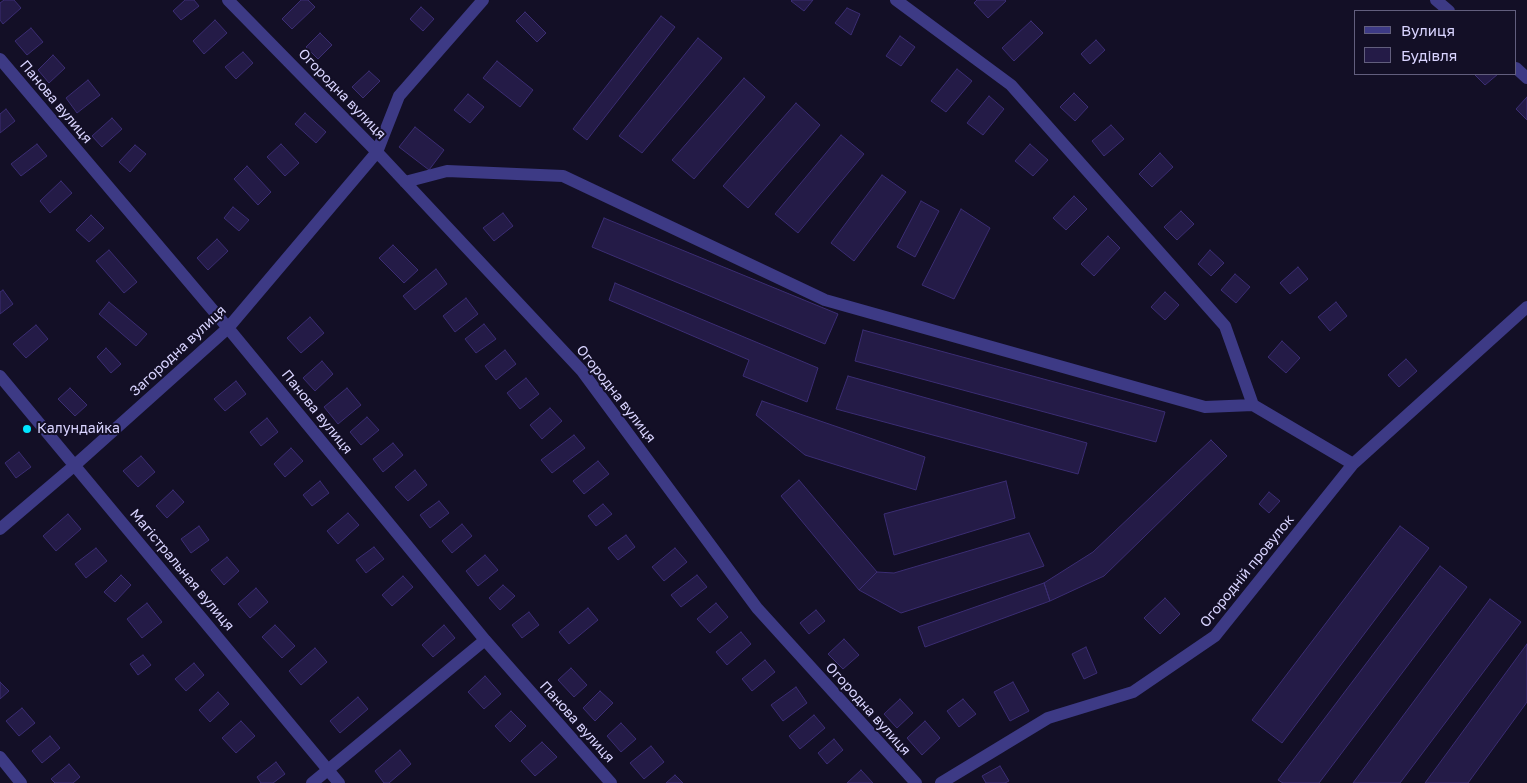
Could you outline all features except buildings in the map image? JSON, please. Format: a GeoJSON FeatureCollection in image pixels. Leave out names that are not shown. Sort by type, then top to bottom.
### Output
{"type":"FeatureCollection","features":[{"type":"Feature","properties":{"kind":"street","name":"Огородна вулиця"},"geometry":{"type":"LineString","coordinates":[[228,0],[377,152],[582,371],[757,608],[916,783]]}},
{"type":"Feature","properties":{"kind":"street","name":"Загородна вулиця"},"geometry":{"type":"LineString","coordinates":[[0,529],[75,466],[228,328],[377,152],[399,96],[482,0]]}},
{"type":"Feature","properties":{"kind":"street"},"geometry":{"type":"LineString","coordinates":[[896,0],[1011,85],[1225,326],[1253,405]]}},
{"type":"Feature","properties":{"kind":"street"},"geometry":{"type":"LineString","coordinates":[[1436,0],[1448,10]]}},
{"type":"Feature","properties":{"kind":"street","name":"Панова вулиця"},"geometry":{"type":"LineString","coordinates":[[0,59],[228,328],[485,640],[611,783]]}},
{"type":"Feature","properties":{"kind":"street"},"geometry":{"type":"LineString","coordinates":[[1517,69],[1527,78]]}},
{"type":"Feature","properties":{"kind":"street"},"geometry":{"type":"LineString","coordinates":[[405,182],[446,171],[562,176],[825,300],[1205,407],[1253,405],[1353,464]]}},
{"type":"Feature","properties":{"kind":"street","name":"Огородній провулок"},"geometry":{"type":"LineString","coordinates":[[941,783],[1048,718],[1133,692],[1215,636],[1353,464],[1527,307]]}},
{"type":"Feature","properties":{"kind":"street","name":"Магістральная вулиця"},"geometry":{"type":"LineString","coordinates":[[0,376],[339,783]]}},
{"type":"Feature","properties":{"kind":"street"},"geometry":{"type":"LineString","coordinates":[[312,783],[485,640]]}},
{"type":"Feature","properties":{"kind":"street"},"geometry":{"type":"LineString","coordinates":[[0,757],[21,783]]}},
{"type":"Feature","properties":{"kind":"place","name":"Калундайка"},"geometry":{"type":"Point","coordinates":[27,429]}}]}
